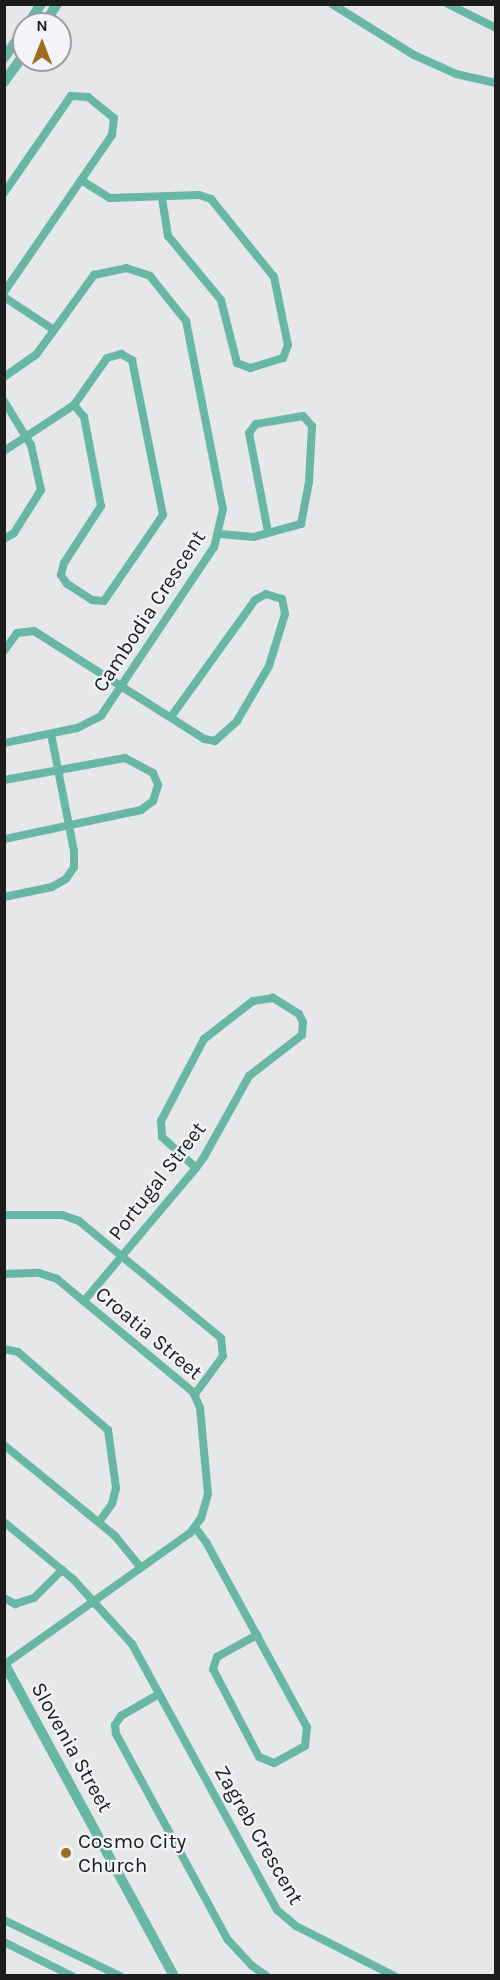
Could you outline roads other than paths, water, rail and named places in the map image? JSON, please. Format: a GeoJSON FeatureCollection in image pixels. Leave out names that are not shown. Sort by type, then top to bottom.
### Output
{"type":"FeatureCollection","features":[{"type":"Feature","properties":{"kind":"street"},"geometry":{"type":"LineString","coordinates":[[332,4],[414,55],[456,74],[495,83]]}},
{"type":"Feature","properties":{"kind":"street"},"geometry":{"type":"LineString","coordinates":[[448,4],[495,28]]}},
{"type":"Feature","properties":{"kind":"street"},"geometry":{"type":"LineString","coordinates":[[4,193],[67,99],[77,94],[110,113],[116,124],[81,180],[4,292]]}},
{"type":"Feature","properties":{"kind":"street"},"geometry":{"type":"LineString","coordinates":[[81,180],[110,198],[162,197],[208,197],[269,267],[288,342],[283,358],[250,368],[237,363],[222,300],[168,236],[162,197]]}},
{"type":"Feature","properties":{"kind":"street","name":"Cambodia Crescent"},"geometry":{"type":"LineString","coordinates":[[4,377],[31,359],[54,330],[86,281],[100,272],[134,269],[163,288],[184,316],[192,343],[222,496],[220,534],[122,687],[96,720],[51,734],[4,743]]}},
{"type":"Feature","properties":{"kind":"street"},"geometry":{"type":"LineString","coordinates":[[4,297],[54,330]]}},
{"type":"Feature","properties":{"kind":"street"},"geometry":{"type":"LineString","coordinates":[[4,451],[26,434],[74,405],[107,358],[122,354],[130,358],[162,501],[160,521],[109,596],[100,602],[67,584],[61,575],[64,563],[100,506],[84,417],[74,405]]}},
{"type":"Feature","properties":{"kind":"street"},"geometry":{"type":"LineString","coordinates":[[4,401],[26,434],[35,456],[41,495],[15,533],[4,540]]}},
{"type":"Feature","properties":{"kind":"street"},"geometry":{"type":"LineString","coordinates":[[220,534],[244,537],[292,529],[303,520],[312,426],[303,416],[256,424],[249,433],[268,532]]}},
{"type":"Feature","properties":{"kind":"street"},"geometry":{"type":"LineString","coordinates":[[4,651],[17,633],[30,629],[207,741],[218,740],[227,733],[273,658],[285,614],[282,600],[266,594],[255,600],[171,717]]}},
{"type":"Feature","properties":{"kind":"street"},"geometry":{"type":"LineString","coordinates":[[4,897],[52,887],[70,875],[74,859],[63,769],[51,734]]}},
{"type":"Feature","properties":{"kind":"street"},"geometry":{"type":"LineString","coordinates":[[4,780],[128,759],[153,773],[158,785],[156,798],[141,810],[4,839]]}},
{"type":"Feature","properties":{"kind":"street","name":"Portugal Street"},"geometry":{"type":"LineString","coordinates":[[84,1301],[196,1168],[249,1076],[303,1031],[299,1014],[273,998],[261,997],[204,1039],[159,1128],[165,1140],[196,1168]]}},
{"type":"Feature","properties":{"kind":"street"},"geometry":{"type":"LineString","coordinates":[[4,1215],[70,1216],[223,1342],[223,1356],[195,1395]]}},
{"type":"Feature","properties":{"kind":"street","name":"Croatia Street"},"geometry":{"type":"LineString","coordinates":[[4,1274],[52,1276],[195,1395],[201,1415],[208,1494],[195,1527]]}},
{"type":"Feature","properties":{"kind":"street"},"geometry":{"type":"LineString","coordinates":[[4,1348],[18,1352],[108,1430],[116,1488],[112,1504],[99,1522]]}},
{"type":"Feature","properties":{"kind":"street"},"geometry":{"type":"LineString","coordinates":[[4,1445],[99,1522],[126,1547],[141,1568]]}},
{"type":"Feature","properties":{"kind":"street","name":"Zagreb Crescent"},"geometry":{"type":"LineString","coordinates":[[4,1522],[62,1570],[132,1644],[277,1910],[296,1926],[394,1976]]}},
{"type":"Feature","properties":{"kind":"street"},"geometry":{"type":"LineString","coordinates":[[5,1663],[93,1603],[195,1527],[257,1635],[308,1731],[305,1746],[274,1763],[259,1757],[213,1669],[217,1657],[257,1635]]}},
{"type":"Feature","properties":{"kind":"street"},"geometry":{"type":"LineString","coordinates":[[4,1598],[15,1604],[34,1598],[62,1570]]}},
{"type":"Feature","properties":{"kind":"street","name":"Slovenia Street"},"geometry":{"type":"LineString","coordinates":[[5,1663],[174,1976]]}},
{"type":"Feature","properties":{"kind":"street"},"geometry":{"type":"LineString","coordinates":[[159,1694],[121,1716],[115,1730],[228,1940],[250,1965],[267,1976]]}},
{"type":"Feature","properties":{"kind":"street"},"geometry":{"type":"LineString","coordinates":[[4,1920],[120,1976]]}},
{"type":"Feature","properties":{"kind":"street"},"geometry":{"type":"LineString","coordinates":[[4,1942],[72,1976]]}},
{"type":"Feature","properties":{"kind":"place","name":"Cosmo City Church"},"geometry":{"type":"Point","coordinates":[66,1853]}}]}
